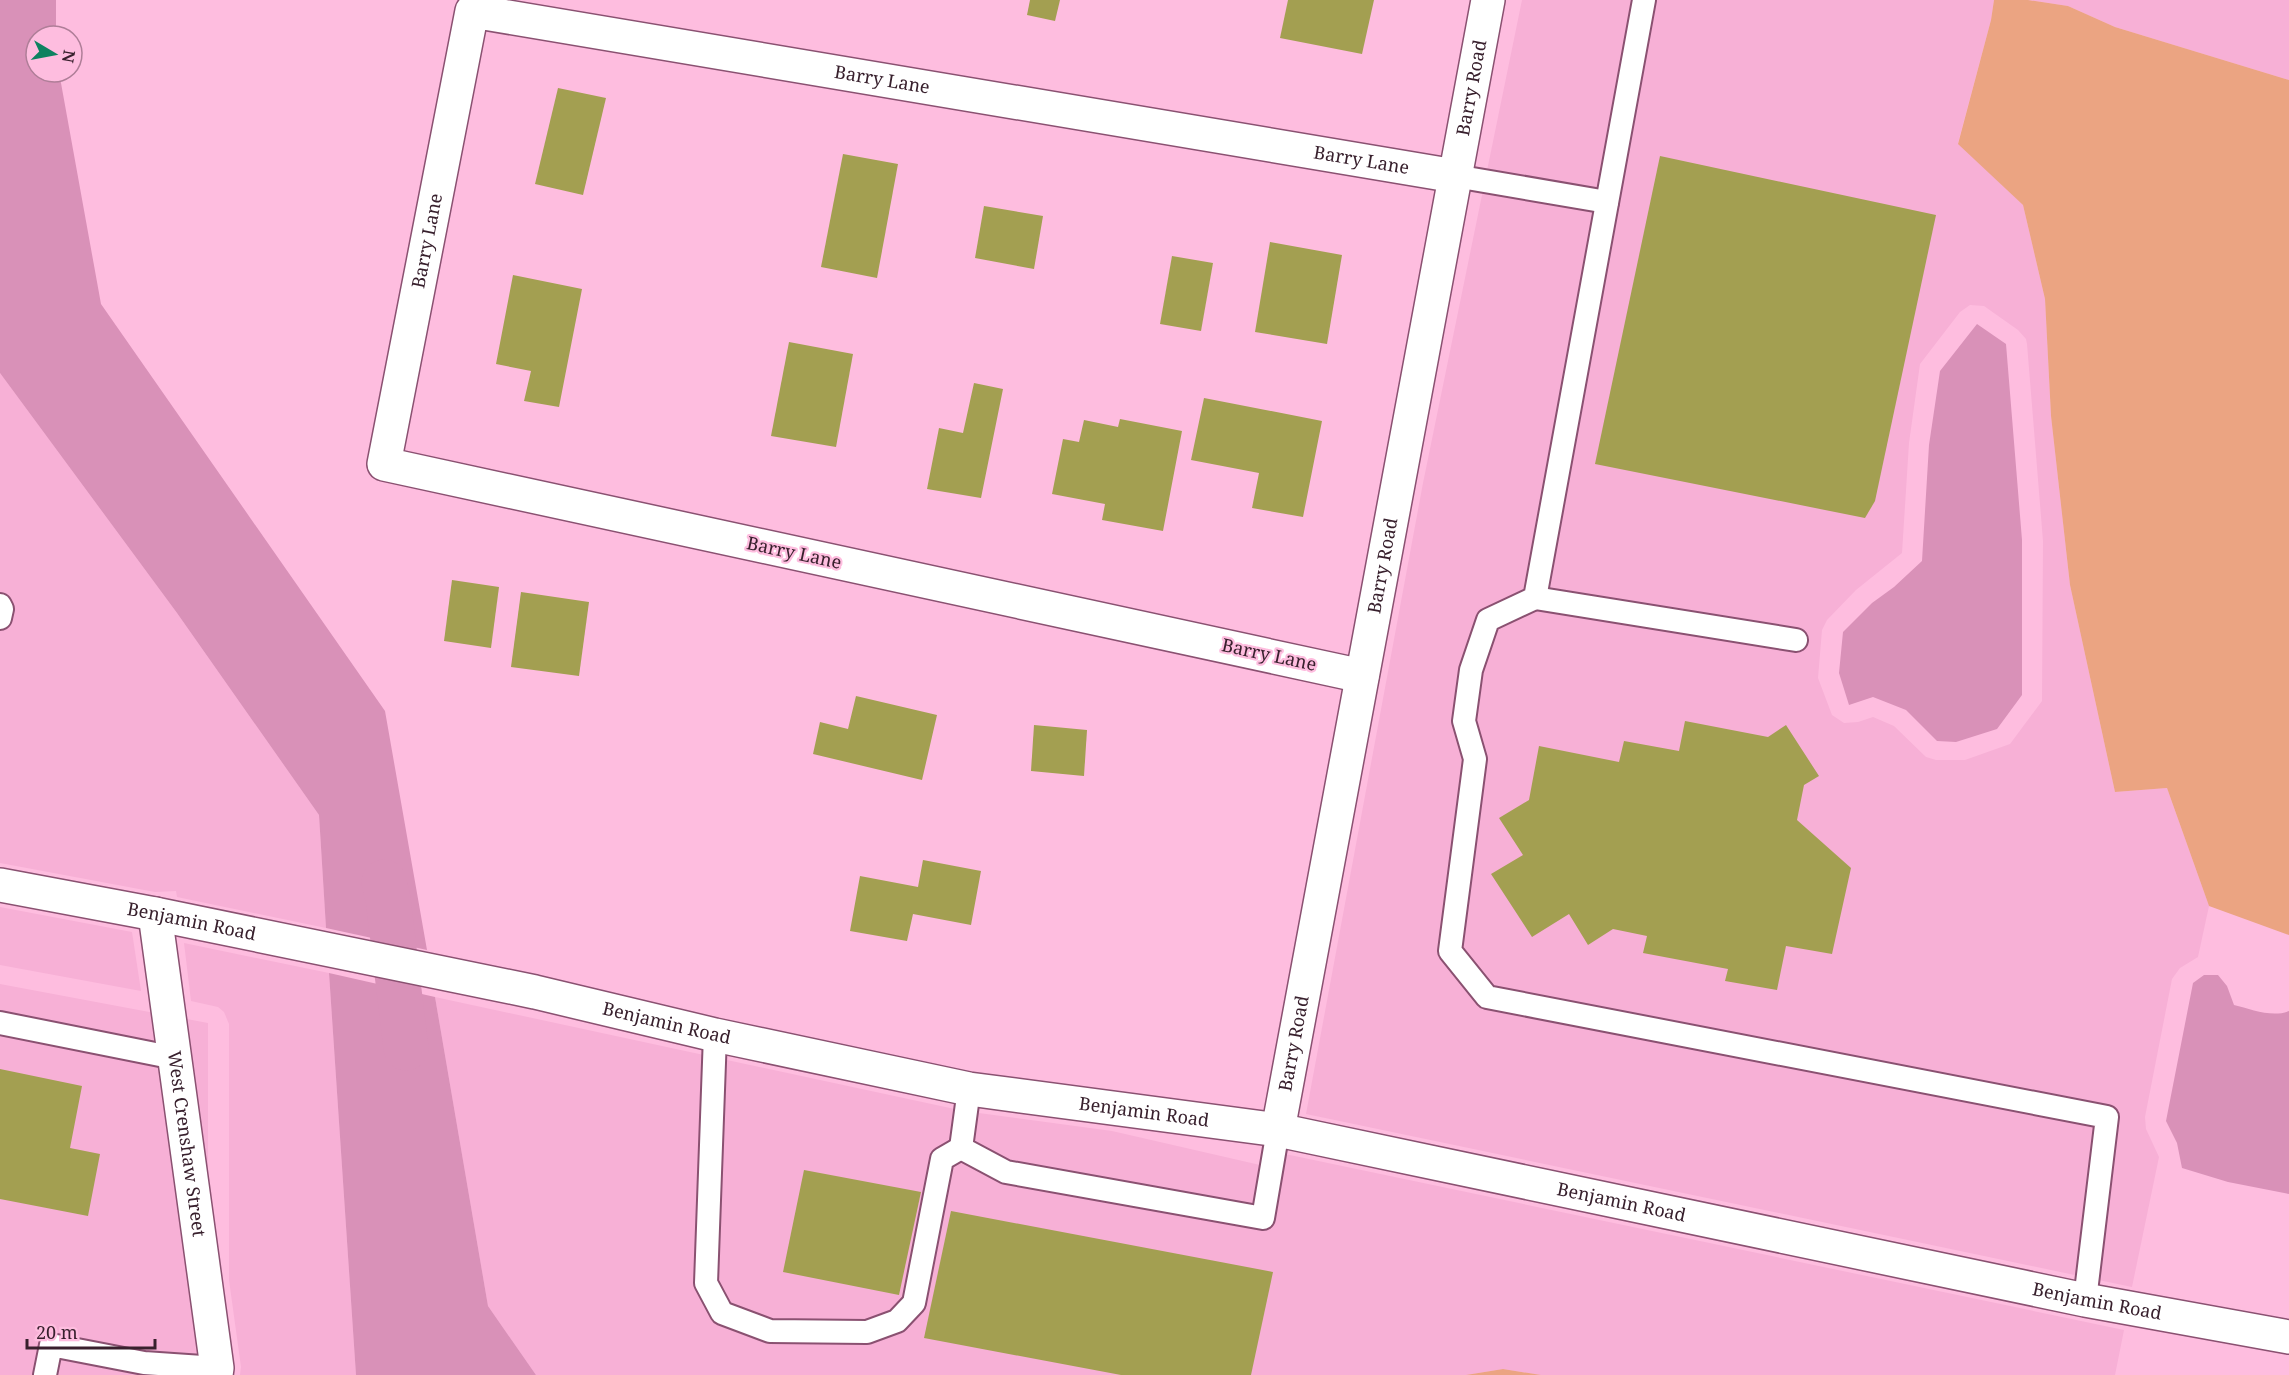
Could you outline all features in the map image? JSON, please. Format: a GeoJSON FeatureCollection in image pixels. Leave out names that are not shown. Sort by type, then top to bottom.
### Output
{"type":"FeatureCollection","features":[{"type":"Feature","properties":{"kind":"street","name":"Barry Road"},"geometry":{"type":"LineString","coordinates":[[1278,1130],[1488,0]]}},
{"type":"Feature","properties":{"kind":"street","name":"Barry Lane"},"geometry":{"type":"LineString","coordinates":[[1362,676],[384,464],[472,11],[1455,176]]}},
{"type":"Feature","properties":{"kind":"street","name":"Benjamin Road"},"geometry":{"type":"LineString","coordinates":[[0,885],[155,914],[535,992],[715,1035],[969,1089],[1278,1130],[2085,1300],[2289,1337]]}},
{"type":"Feature","properties":{"kind":"street","name":"West Crenshaw Street"},"geometry":{"type":"LineString","coordinates":[[155,914],[216,1372]]}},
{"type":"Feature","properties":{"kind":"lane"},"geometry":{"type":"LineString","coordinates":[[1535,598],[1644,0]]}},
{"type":"Feature","properties":{"kind":"lane"},"geometry":{"type":"LineString","coordinates":[[1455,176],[1607,202]]}},
{"type":"Feature","properties":{"kind":"lane"},"geometry":{"type":"LineString","coordinates":[[1796,640],[1535,598],[1488,620],[1471,670],[1464,722],[1475,759],[1450,951],[1487,997],[2107,1117],[2085,1300]]}},
{"type":"Feature","properties":{"kind":"lane"},"geometry":{"type":"LineString","coordinates":[[0,605],[2,609],[0,618]]}},
{"type":"Feature","properties":{"kind":"lane"},"geometry":{"type":"LineString","coordinates":[[0,1023],[175,1058]]}},
{"type":"Feature","properties":{"kind":"lane"},"geometry":{"type":"LineString","coordinates":[[715,1035],[706,1283],[722,1313],[770,1331],[867,1332],[897,1321],[914,1303],[942,1159],[961,1148]]}},
{"type":"Feature","properties":{"kind":"lane"},"geometry":{"type":"LineString","coordinates":[[961,1148],[969,1089]]}},
{"type":"Feature","properties":{"kind":"lane"},"geometry":{"type":"LineString","coordinates":[[961,1148],[1006,1172],[1263,1218],[1278,1130]]}},
{"type":"Feature","properties":{"kind":"lane"},"geometry":{"type":"LineString","coordinates":[[45,1375],[51,1345],[144,1363],[216,1372]]}},
{"type":"Feature","properties":{"kind":"shaded area"},"geometry":{"type":"Polygon","coordinates":[[[0,0],[56,0],[56,24],[24,24],[24,84],[61,84],[101,304],[385,711],[427,950],[326,928],[319,815],[177,613],[0,373],[0,0]]]}},
{"type":"Feature","properties":{"kind":"shaded area"},"geometry":{"type":"Polygon","coordinates":[[[1522,0],[1994,0],[1991,20],[1958,143],[2023,205],[2045,299],[2051,416],[2070,585],[2115,792],[2167,788],[2209,906],[2198,957],[2180,968],[2172,979],[2145,1117],[2146,1129],[2159,1157],[2132,1287],[1306,1114],[1423,483],[1522,0]],[[1970,305],[1960,312],[1920,364],[1909,443],[1902,553],[1856,590],[1827,620],[1822,630],[1818,678],[1832,715],[1844,723],[1858,722],[1873,717],[1894,726],[1926,757],[1936,760],[1965,760],[2010,744],[2042,701],[2043,541],[2027,344],[2026,339],[2018,330],[1984,306],[1970,305]]]}},
{"type":"Feature","properties":{"kind":"shaded area"},"geometry":{"type":"Polygon","coordinates":[[[1994,0],[2028,0],[2068,6],[2115,27],[2289,80],[2289,935],[2209,906],[2167,788],[2115,792],[2070,585],[2051,416],[2045,299],[2023,205],[1958,144],[1991,20],[1994,0]]]}},
{"type":"Feature","properties":{"kind":"shaded area"},"geometry":{"type":"Polygon","coordinates":[[[2028,0],[2289,0],[2289,80],[2115,27],[2068,6],[2028,0]]]}},
{"type":"Feature","properties":{"kind":"shaded area"},"geometry":{"type":"Polygon","coordinates":[[[1977,324],[2006,344],[2022,540],[2022,695],[1997,729],[1956,742],[1937,741],[1906,710],[1873,697],[1849,705],[1839,673],[1843,632],[1872,603],[1894,587],[1922,561],[1929,445],[1940,371],[1977,324]]]}},
{"type":"Feature","properties":{"kind":"shaded area"},"geometry":{"type":"Polygon","coordinates":[[[0,373],[177,613],[319,815],[326,928],[177,897],[176,891],[155,892],[0,863],[0,373]]]}},
{"type":"Feature","properties":{"kind":"shaded area"},"geometry":{"type":"Polygon","coordinates":[[[0,907],[132,932],[141,991],[0,965],[0,907]]]}},
{"type":"Feature","properties":{"kind":"shaded area"},"geometry":{"type":"Polygon","coordinates":[[[184,943],[329,973],[356,1375],[240,1375],[241,1367],[229,1280],[229,1024],[224,1012],[218,1007],[191,1001],[184,943]]]}},
{"type":"Feature","properties":{"kind":"shaded area"},"geometry":{"type":"Polygon","coordinates":[[[329,973],[435,997],[488,1306],[536,1375],[356,1375],[329,973]]]}},
{"type":"Feature","properties":{"kind":"shaded area"},"geometry":{"type":"Polygon","coordinates":[[[2204,975],[2218,975],[2227,986],[2234,1005],[2276,1014],[2289,1011],[2289,1194],[2228,1182],[2182,1168],[2177,1143],[2166,1121],[2193,983],[2204,975]]]}},
{"type":"Feature","properties":{"kind":"shaded area"},"geometry":{"type":"Polygon","coordinates":[[[0,984],[208,1023],[208,1375],[0,1375],[0,984]]]}},
{"type":"Feature","properties":{"kind":"shaded area"},"geometry":{"type":"Polygon","coordinates":[[[435,997],[964,1111],[1112,1131],[1282,1170],[1285,1154],[2124,1330],[2115,1375],[1541,1375],[1503,1369],[1466,1375],[536,1375],[488,1306],[435,997]]]}},
{"type":"Feature","properties":{"kind":"shaded area"},"geometry":{"type":"Polygon","coordinates":[[[1503,1369],[1541,1375],[1466,1375],[1503,1369]]]}},
{"type":"Feature","properties":{"kind":"building"},"geometry":{"type":"Polygon","coordinates":[[[1030,0],[1060,0],[1055,21],[1027,15],[1030,0]]]}},
{"type":"Feature","properties":{"kind":"building"},"geometry":{"type":"Polygon","coordinates":[[[1288,0],[1374,0],[1362,54],[1280,38],[1288,0]]]}},
{"type":"Feature","properties":{"kind":"building"},"geometry":{"type":"Polygon","coordinates":[[[558,88],[606,98],[583,195],[535,184],[558,88]]]}},
{"type":"Feature","properties":{"kind":"building"},"geometry":{"type":"Polygon","coordinates":[[[843,154],[898,164],[877,278],[821,267],[843,154]]]}},
{"type":"Feature","properties":{"kind":"building"},"geometry":{"type":"Polygon","coordinates":[[[1660,156],[1936,215],[1875,501],[1865,518],[1595,464],[1660,156]]]}},
{"type":"Feature","properties":{"kind":"building"},"geometry":{"type":"Polygon","coordinates":[[[984,206],[1043,216],[1034,269],[975,258],[984,206]]]}},
{"type":"Feature","properties":{"kind":"building"},"geometry":{"type":"Polygon","coordinates":[[[1270,242],[1342,255],[1327,344],[1255,332],[1270,242]]]}},
{"type":"Feature","properties":{"kind":"building"},"geometry":{"type":"Polygon","coordinates":[[[1172,256],[1213,263],[1201,331],[1160,324],[1172,256]]]}},
{"type":"Feature","properties":{"kind":"building"},"geometry":{"type":"Polygon","coordinates":[[[513,275],[582,289],[559,407],[524,401],[531,371],[496,364],[513,275]]]}},
{"type":"Feature","properties":{"kind":"building"},"geometry":{"type":"Polygon","coordinates":[[[789,342],[853,354],[836,447],[771,436],[789,342]]]}},
{"type":"Feature","properties":{"kind":"building"},"geometry":{"type":"Polygon","coordinates":[[[974,383],[1003,389],[981,498],[927,489],[939,428],[963,433],[974,383]]]}},
{"type":"Feature","properties":{"kind":"building"},"geometry":{"type":"Polygon","coordinates":[[[1204,398],[1322,421],[1303,517],[1252,508],[1259,473],[1191,460],[1204,398]]]}},
{"type":"Feature","properties":{"kind":"building"},"geometry":{"type":"Polygon","coordinates":[[[1120,419],[1182,431],[1163,531],[1102,520],[1105,504],[1052,494],[1063,439],[1079,442],[1084,420],[1118,427],[1120,419]]]}},
{"type":"Feature","properties":{"kind":"building"},"geometry":{"type":"Polygon","coordinates":[[[452,580],[499,587],[491,648],[444,641],[452,580]]]}},
{"type":"Feature","properties":{"kind":"building"},"geometry":{"type":"Polygon","coordinates":[[[521,592],[589,602],[579,676],[511,667],[521,592]]]}},
{"type":"Feature","properties":{"kind":"building"},"geometry":{"type":"Polygon","coordinates":[[[856,696],[937,715],[922,780],[813,754],[820,722],[848,729],[856,696]]]}},
{"type":"Feature","properties":{"kind":"building"},"geometry":{"type":"Polygon","coordinates":[[[1685,721],[1768,737],[1786,725],[1819,776],[1804,785],[1797,820],[1851,868],[1832,954],[1786,946],[1777,990],[1725,981],[1728,969],[1643,953],[1647,936],[1613,929],[1588,945],[1569,914],[1532,937],[1491,874],[1523,855],[1499,818],[1529,800],[1539,746],[1619,762],[1624,741],[1679,751],[1685,721]]]}},
{"type":"Feature","properties":{"kind":"building"},"geometry":{"type":"Polygon","coordinates":[[[1034,725],[1087,730],[1084,776],[1031,771],[1034,725]]]}},
{"type":"Feature","properties":{"kind":"building"},"geometry":{"type":"Polygon","coordinates":[[[923,860],[981,871],[971,925],[913,914],[907,941],[850,931],[860,876],[918,887],[923,860]]]}},
{"type":"Feature","properties":{"kind":"building"},"geometry":{"type":"Polygon","coordinates":[[[0,1069],[82,1086],[70,1148],[100,1154],[88,1216],[0,1199],[0,1069]]]}},
{"type":"Feature","properties":{"kind":"building"},"geometry":{"type":"Polygon","coordinates":[[[804,1170],[921,1192],[899,1295],[783,1272],[804,1170]]]}},
{"type":"Feature","properties":{"kind":"building"},"geometry":{"type":"Polygon","coordinates":[[[951,1211],[1273,1272],[1251,1375],[1121,1375],[924,1338],[951,1211]]]}},
{"type":"Feature","properties":{"kind":"waterway"},"geometry":{"type":"LineString","coordinates":[[384,882],[406,1048]]}}]}
